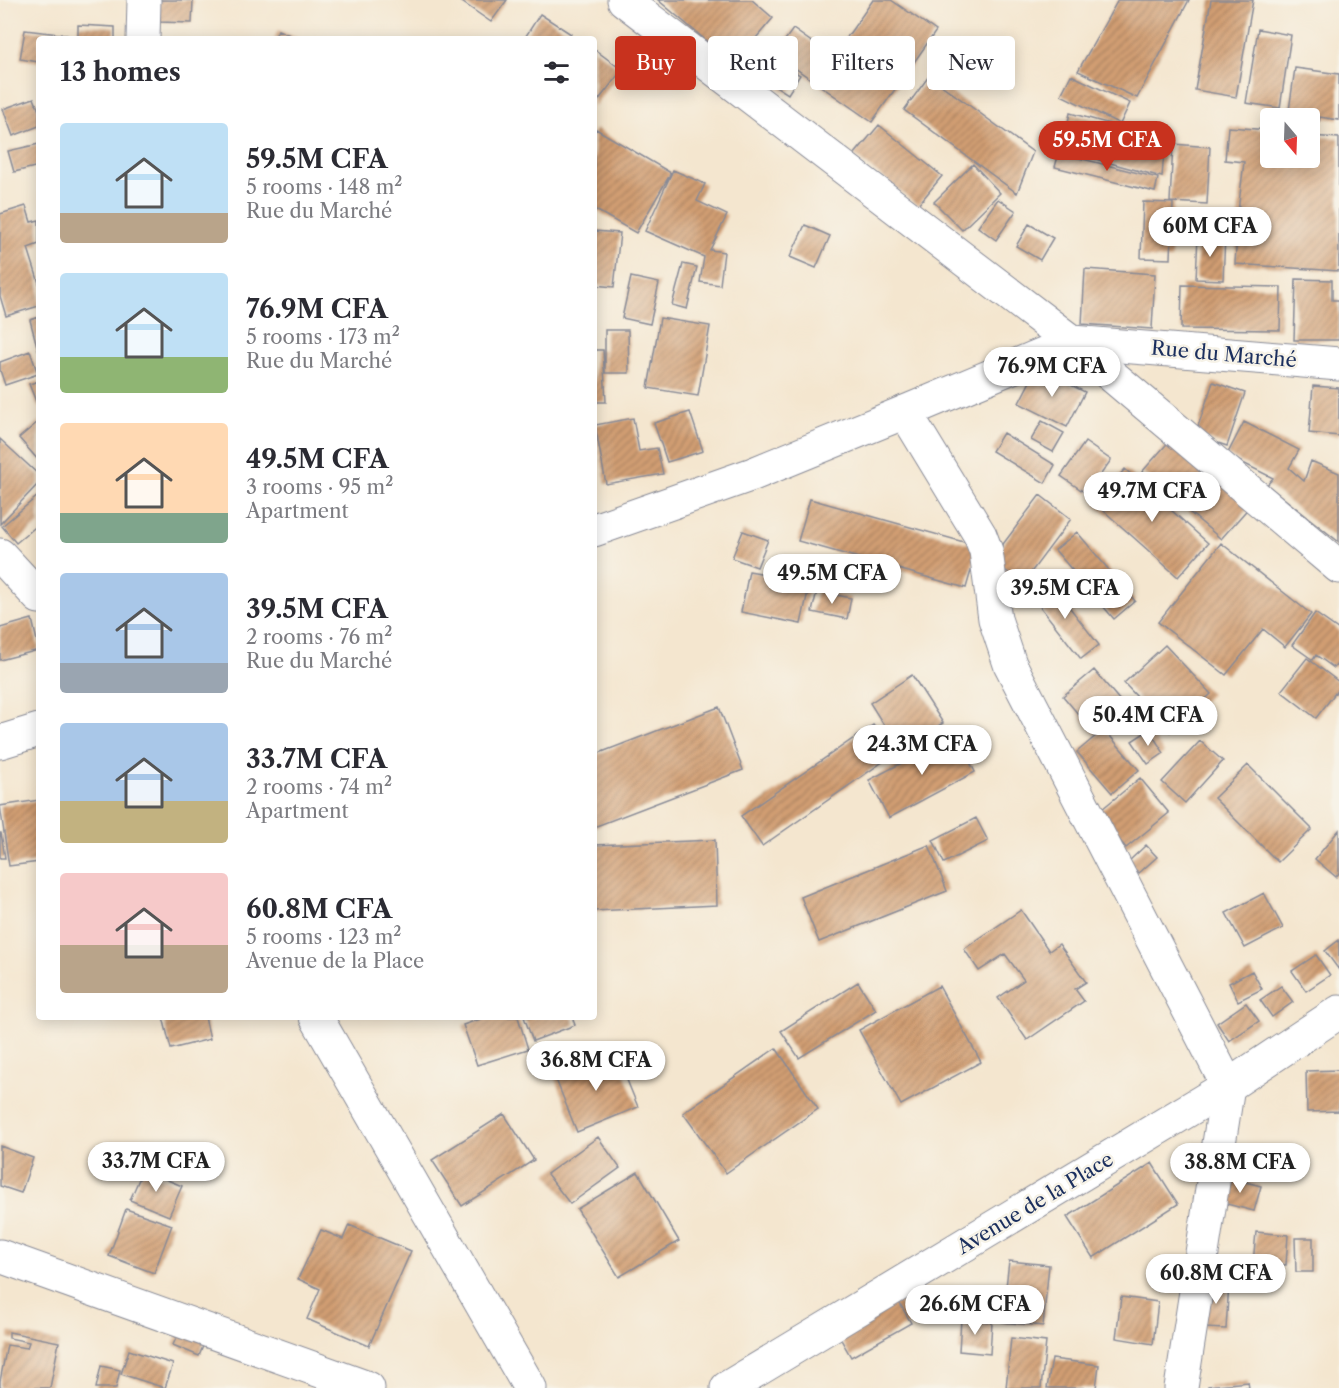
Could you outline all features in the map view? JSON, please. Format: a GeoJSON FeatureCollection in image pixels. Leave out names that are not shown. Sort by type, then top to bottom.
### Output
{"type":"FeatureCollection","features":[{"type":"Feature","properties":{"kind":"street"},"geometry":{"type":"LineString","coordinates":[[143,36],[144,0]]}},
{"type":"Feature","properties":{"kind":"street"},"geometry":{"type":"LineString","coordinates":[[624,0],[1072,342],[1339,567]]}},
{"type":"Feature","properties":{"kind":"street"},"geometry":{"type":"LineString","coordinates":[[597,529],[753,474],[1072,342]]}},
{"type":"Feature","properties":{"kind":"street","name":"Rue du Marché"},"geometry":{"type":"LineString","coordinates":[[1072,342],[1339,364]]}},
{"type":"Feature","properties":{"kind":"street"},"geometry":{"type":"LineString","coordinates":[[905,412],[980,535],[986,551],[995,619],[1010,664],[1228,1086],[1181,1388]]}},
{"type":"Feature","properties":{"kind":"street"},"geometry":{"type":"LineString","coordinates":[[0,555],[36,594]]}},
{"type":"Feature","properties":{"kind":"street"},"geometry":{"type":"LineString","coordinates":[[0,742],[36,731]]}},
{"type":"Feature","properties":{"kind":"street","name":"Avenue de la Place"},"geometry":{"type":"LineString","coordinates":[[727,1388],[1228,1086],[1339,1012]]}},
{"type":"Feature","properties":{"kind":"street"},"geometry":{"type":"LineString","coordinates":[[318,1020],[530,1388]]}},
{"type":"Feature","properties":{"kind":"street"},"geometry":{"type":"LineString","coordinates":[[0,1256],[368,1388]]}},
{"type":"Feature","properties":{"kind":"building"},"geometry":{"type":"Polygon","coordinates":[[[159,0],[193,0],[192,23],[159,22],[159,0]]]}},
{"type":"Feature","properties":{"kind":"building"},"geometry":{"type":"Polygon","coordinates":[[[459,0],[507,0],[491,22],[459,0]]]}},
{"type":"Feature","properties":{"kind":"building"},"geometry":{"type":"Polygon","coordinates":[[[658,0],[752,0],[773,18],[758,36],[708,36],[708,42],[658,0]]]}},
{"type":"Feature","properties":{"kind":"building"},"geometry":{"type":"Polygon","coordinates":[[[873,0],[891,0],[936,31],[932,36],[927,36],[927,44],[915,61],[915,36],[848,36],[873,0]]]}},
{"type":"Feature","properties":{"kind":"building"},"geometry":{"type":"Polygon","coordinates":[[[1118,0],[1189,0],[1137,98],[1078,71],[1118,0]]]}},
{"type":"Feature","properties":{"kind":"building"},"geometry":{"type":"Polygon","coordinates":[[[1211,0],[1253,0],[1236,97],[1195,90],[1211,0]]]}},
{"type":"Feature","properties":{"kind":"building"},"geometry":{"type":"Polygon","coordinates":[[[540,14],[571,34],[570,36],[526,36],[540,14]]]}},
{"type":"Feature","properties":{"kind":"building"},"geometry":{"type":"Polygon","coordinates":[[[78,25],[115,27],[115,36],[78,36],[78,25]]]}},
{"type":"Feature","properties":{"kind":"building"},"geometry":{"type":"Polygon","coordinates":[[[793,29],[810,41],[810,79],[798,70],[798,36],[788,36],[793,29]]]}},
{"type":"Feature","properties":{"kind":"building"},"geometry":{"type":"Polygon","coordinates":[[[1258,29],[1291,35],[1280,108],[1246,103],[1258,29]]]}},
{"type":"Feature","properties":{"kind":"building"},"geometry":{"type":"Polygon","coordinates":[[[25,30],[67,35],[36,36],[36,62],[20,59],[25,30]]]}},
{"type":"Feature","properties":{"kind":"building"},"geometry":{"type":"Polygon","coordinates":[[[278,30],[292,36],[275,36],[278,30]]]}},
{"type":"Feature","properties":{"kind":"building"},"geometry":{"type":"Polygon","coordinates":[[[597,51],[615,65],[615,79],[597,102],[597,51]]]}},
{"type":"Feature","properties":{"kind":"building"},"geometry":{"type":"Polygon","coordinates":[[[1295,68],[1339,74],[1339,120],[1320,117],[1320,108],[1289,108],[1295,68]]]}},
{"type":"Feature","properties":{"kind":"building"},"geometry":{"type":"Polygon","coordinates":[[[1071,75],[1130,103],[1120,124],[1061,95],[1071,75]]]}},
{"type":"Feature","properties":{"kind":"building"},"geometry":{"type":"Polygon","coordinates":[[[927,79],[927,90],[948,90],[1033,152],[1017,193],[904,110],[927,79]]]}},
{"type":"Feature","properties":{"kind":"building"},"geometry":{"type":"Polygon","coordinates":[[[826,90],[895,90],[872,122],[826,90]]]}},
{"type":"Feature","properties":{"kind":"building"},"geometry":{"type":"Polygon","coordinates":[[[34,98],[36,127],[13,136],[3,109],[34,98]]]}},
{"type":"Feature","properties":{"kind":"building"},"geometry":{"type":"Polygon","coordinates":[[[1070,113],[1165,139],[1162,177],[1062,150],[1070,113]]]}},
{"type":"Feature","properties":{"kind":"building"},"geometry":{"type":"Polygon","coordinates":[[[879,125],[942,176],[918,205],[854,155],[879,125]]]}},
{"type":"Feature","properties":{"kind":"building"},"geometry":{"type":"Polygon","coordinates":[[[1228,127],[1260,129],[1260,168],[1320,168],[1320,137],[1339,138],[1339,271],[1235,264],[1244,162],[1225,160],[1228,127]]]}},
{"type":"Feature","properties":{"kind":"building"},"geometry":{"type":"Polygon","coordinates":[[[597,130],[671,173],[636,233],[597,211],[597,130]]]}},
{"type":"Feature","properties":{"kind":"building"},"geometry":{"type":"Polygon","coordinates":[[[1173,144],[1210,147],[1207,204],[1170,202],[1173,144]]]}},
{"type":"Feature","properties":{"kind":"building"},"geometry":{"type":"Polygon","coordinates":[[[36,145],[36,167],[14,172],[8,151],[36,145]]]}},
{"type":"Feature","properties":{"kind":"building"},"geometry":{"type":"Polygon","coordinates":[[[1059,153],[1158,178],[1155,192],[1055,167],[1059,153]]]}},
{"type":"Feature","properties":{"kind":"building"},"geometry":{"type":"Polygon","coordinates":[[[973,164],[1000,193],[962,230],[934,202],[973,164]]]}},
{"type":"Feature","properties":{"kind":"building"},"geometry":{"type":"Polygon","coordinates":[[[673,170],[705,184],[697,201],[727,215],[710,250],[724,252],[720,285],[700,282],[704,257],[645,231],[673,170]]]}},
{"type":"Feature","properties":{"kind":"building"},"geometry":{"type":"Polygon","coordinates":[[[998,199],[1016,211],[996,240],[978,227],[998,199]]]}},
{"type":"Feature","properties":{"kind":"building"},"geometry":{"type":"Polygon","coordinates":[[[1143,202],[1173,203],[1171,259],[1141,258],[1143,202]]]}},
{"type":"Feature","properties":{"kind":"building"},"geometry":{"type":"Polygon","coordinates":[[[26,206],[31,222],[36,221],[36,245],[28,248],[36,273],[36,307],[6,316],[0,296],[0,214],[26,206]]]}},
{"type":"Feature","properties":{"kind":"building"},"geometry":{"type":"Polygon","coordinates":[[[1029,224],[1053,238],[1040,260],[1016,246],[1029,224]]]}},
{"type":"Feature","properties":{"kind":"building"},"geometry":{"type":"Polygon","coordinates":[[[805,225],[830,236],[816,268],[790,257],[805,225]]]}},
{"type":"Feature","properties":{"kind":"building"},"geometry":{"type":"Polygon","coordinates":[[[597,231],[620,233],[614,287],[597,285],[597,231]]]}},
{"type":"Feature","properties":{"kind":"building"},"geometry":{"type":"Polygon","coordinates":[[[1198,235],[1225,237],[1223,280],[1196,279],[1198,235]]]}},
{"type":"Feature","properties":{"kind":"building"},"geometry":{"type":"Polygon","coordinates":[[[683,264],[697,267],[687,309],[672,305],[683,264]]]}},
{"type":"Feature","properties":{"kind":"building"},"geometry":{"type":"Polygon","coordinates":[[[1085,269],[1155,274],[1152,329],[1082,324],[1085,269]]]}},
{"type":"Feature","properties":{"kind":"building"},"geometry":{"type":"Polygon","coordinates":[[[631,277],[659,283],[650,324],[622,318],[631,277]]]}},
{"type":"Feature","properties":{"kind":"building"},"geometry":{"type":"Polygon","coordinates":[[[1296,279],[1332,280],[1332,300],[1339,300],[1339,340],[1294,340],[1296,279]]]}},
{"type":"Feature","properties":{"kind":"building"},"geometry":{"type":"Polygon","coordinates":[[[1182,285],[1281,287],[1280,330],[1181,329],[1182,285]]]}},
{"type":"Feature","properties":{"kind":"building"},"geometry":{"type":"Polygon","coordinates":[[[36,318],[36,342],[30,320],[36,318]]]}},
{"type":"Feature","properties":{"kind":"building"},"geometry":{"type":"Polygon","coordinates":[[[660,318],[710,326],[698,396],[648,388],[660,318]]]}},
{"type":"Feature","properties":{"kind":"building"},"geometry":{"type":"Polygon","coordinates":[[[605,330],[628,330],[629,373],[605,373],[605,330]]]}},
{"type":"Feature","properties":{"kind":"building"},"geometry":{"type":"Polygon","coordinates":[[[597,350],[603,350],[606,402],[597,402],[597,350]]]}},
{"type":"Feature","properties":{"kind":"building"},"geometry":{"type":"Polygon","coordinates":[[[30,351],[36,375],[5,385],[0,362],[30,351]]]}},
{"type":"Feature","properties":{"kind":"building"},"geometry":{"type":"Polygon","coordinates":[[[1037,368],[1085,392],[1067,427],[1019,403],[1037,368]]]}},
{"type":"Feature","properties":{"kind":"building"},"geometry":{"type":"Polygon","coordinates":[[[36,382],[36,402],[29,384],[36,382]]]}},
{"type":"Feature","properties":{"kind":"building"},"geometry":{"type":"Polygon","coordinates":[[[1213,382],[1245,393],[1227,446],[1195,435],[1213,382]]]}},
{"type":"Feature","properties":{"kind":"building"},"geometry":{"type":"Polygon","coordinates":[[[1313,386],[1339,388],[1339,436],[1309,433],[1313,386]]]}},
{"type":"Feature","properties":{"kind":"building"},"geometry":{"type":"Polygon","coordinates":[[[690,412],[703,451],[667,462],[654,423],[690,412]]]}},
{"type":"Feature","properties":{"kind":"building"},"geometry":{"type":"Polygon","coordinates":[[[633,418],[639,451],[657,448],[663,474],[606,484],[597,425],[633,418]]]}},
{"type":"Feature","properties":{"kind":"building"},"geometry":{"type":"Polygon","coordinates":[[[1042,421],[1064,433],[1053,452],[1031,440],[1042,421]]]}},
{"type":"Feature","properties":{"kind":"building"},"geometry":{"type":"Polygon","coordinates":[[[1244,422],[1299,450],[1289,468],[1304,481],[1311,461],[1339,473],[1339,542],[1267,485],[1273,478],[1227,455],[1244,422]]]}},
{"type":"Feature","properties":{"kind":"building"},"geometry":{"type":"Polygon","coordinates":[[[36,424],[36,458],[19,438],[36,424]]]}},
{"type":"Feature","properties":{"kind":"building"},"geometry":{"type":"Polygon","coordinates":[[[1003,433],[1055,465],[1045,483],[992,451],[1003,433]]]}},
{"type":"Feature","properties":{"kind":"building"},"geometry":{"type":"Polygon","coordinates":[[[1173,437],[1252,504],[1221,539],[1142,472],[1173,437]]]}},
{"type":"Feature","properties":{"kind":"building"},"geometry":{"type":"Polygon","coordinates":[[[0,439],[36,472],[36,486],[0,524],[0,439]]]}},
{"type":"Feature","properties":{"kind":"building"},"geometry":{"type":"Polygon","coordinates":[[[1085,442],[1111,460],[1087,494],[1061,476],[1085,442]]]}},
{"type":"Feature","properties":{"kind":"building"},"geometry":{"type":"Polygon","coordinates":[[[1125,469],[1208,543],[1178,577],[1095,503],[1125,469]]]}},
{"type":"Feature","properties":{"kind":"building"},"geometry":{"type":"Polygon","coordinates":[[[1040,495],[1071,519],[1023,583],[991,560],[1040,495]]]}},
{"type":"Feature","properties":{"kind":"building"},"geometry":{"type":"Polygon","coordinates":[[[36,498],[36,526],[16,543],[2,526],[36,498]]]}},
{"type":"Feature","properties":{"kind":"building"},"geometry":{"type":"Polygon","coordinates":[[[810,499],[978,546],[966,588],[798,541],[810,499]]]}},
{"type":"Feature","properties":{"kind":"building"},"geometry":{"type":"Polygon","coordinates":[[[743,531],[768,540],[757,567],[732,558],[743,531]]]}},
{"type":"Feature","properties":{"kind":"building"},"geometry":{"type":"Polygon","coordinates":[[[1077,532],[1135,601],[1114,619],[1055,550],[1077,532]]]}},
{"type":"Feature","properties":{"kind":"building"},"geometry":{"type":"Polygon","coordinates":[[[1221,543],[1311,614],[1285,647],[1263,629],[1226,675],[1158,622],[1221,543]]]}},
{"type":"Feature","properties":{"kind":"building"},"geometry":{"type":"Polygon","coordinates":[[[749,571],[810,582],[801,624],[741,612],[749,571]]]}},
{"type":"Feature","properties":{"kind":"building"},"geometry":{"type":"Polygon","coordinates":[[[1049,581],[1099,645],[1081,659],[1031,595],[1049,581]]]}},
{"type":"Feature","properties":{"kind":"building"},"geometry":{"type":"Polygon","coordinates":[[[817,591],[851,598],[847,619],[812,612],[817,591]]]}},
{"type":"Feature","properties":{"kind":"building"},"geometry":{"type":"Polygon","coordinates":[[[1315,613],[1339,630],[1339,662],[1334,668],[1316,655],[1313,660],[1292,645],[1315,613]]]}},
{"type":"Feature","properties":{"kind":"building"},"geometry":{"type":"Polygon","coordinates":[[[32,619],[36,651],[0,660],[0,628],[32,619]]]}},
{"type":"Feature","properties":{"kind":"building"},"geometry":{"type":"Polygon","coordinates":[[[1165,645],[1211,694],[1170,732],[1124,683],[1165,645]]]}},
{"type":"Feature","properties":{"kind":"building"},"geometry":{"type":"Polygon","coordinates":[[[1307,658],[1339,682],[1339,688],[1316,718],[1281,691],[1307,658]]]}},
{"type":"Feature","properties":{"kind":"building"},"geometry":{"type":"Polygon","coordinates":[[[1094,670],[1126,708],[1095,734],[1063,696],[1094,670]]]}},
{"type":"Feature","properties":{"kind":"building"},"geometry":{"type":"Polygon","coordinates":[[[912,675],[943,723],[900,751],[870,703],[912,675]]]}},
{"type":"Feature","properties":{"kind":"building"},"geometry":{"type":"Polygon","coordinates":[[[719,707],[743,770],[597,826],[597,754],[719,707]]]}},
{"type":"Feature","properties":{"kind":"building"},"geometry":{"type":"Polygon","coordinates":[[[873,725],[894,754],[762,846],[741,816],[873,725]]]}},
{"type":"Feature","properties":{"kind":"building"},"geometry":{"type":"Polygon","coordinates":[[[1104,729],[1139,770],[1112,793],[1077,752],[1104,729]]]}},
{"type":"Feature","properties":{"kind":"building"},"geometry":{"type":"Polygon","coordinates":[[[1149,730],[1164,753],[1148,764],[1132,741],[1149,730]]]}},
{"type":"Feature","properties":{"kind":"building"},"geometry":{"type":"Polygon","coordinates":[[[956,735],[975,772],[889,818],[869,780],[956,735]]]}},
{"type":"Feature","properties":{"kind":"building"},"geometry":{"type":"Polygon","coordinates":[[[1200,741],[1223,761],[1185,803],[1162,782],[1200,741]]]}},
{"type":"Feature","properties":{"kind":"building"},"geometry":{"type":"Polygon","coordinates":[[[1248,765],[1312,829],[1278,862],[1214,798],[1248,765]]]}},
{"type":"Feature","properties":{"kind":"building"},"geometry":{"type":"Polygon","coordinates":[[[1140,778],[1169,813],[1126,848],[1097,813],[1140,778]]]}},
{"type":"Feature","properties":{"kind":"building"},"geometry":{"type":"Polygon","coordinates":[[[36,800],[36,862],[9,866],[0,806],[36,800]]]}},
{"type":"Feature","properties":{"kind":"building"},"geometry":{"type":"Polygon","coordinates":[[[976,818],[988,841],[944,863],[933,840],[976,818]]]}},
{"type":"Feature","properties":{"kind":"building"},"geometry":{"type":"Polygon","coordinates":[[[1339,830],[1339,873],[1336,877],[1315,859],[1339,830]]]}},
{"type":"Feature","properties":{"kind":"building"},"geometry":{"type":"Polygon","coordinates":[[[1,833],[5,858],[0,858],[1,833]]]}},
{"type":"Feature","properties":{"kind":"building"},"geometry":{"type":"Polygon","coordinates":[[[715,840],[717,905],[597,911],[597,845],[715,840]]]}},
{"type":"Feature","properties":{"kind":"building"},"geometry":{"type":"Polygon","coordinates":[[[929,845],[947,891],[819,942],[801,897],[929,845]]]}},
{"type":"Feature","properties":{"kind":"building"},"geometry":{"type":"Polygon","coordinates":[[[1146,845],[1157,857],[1139,873],[1128,862],[1146,845]]]}},
{"type":"Feature","properties":{"kind":"building"},"geometry":{"type":"Polygon","coordinates":[[[1264,893],[1283,928],[1245,948],[1226,913],[1264,893]]]}},
{"type":"Feature","properties":{"kind":"building"},"geometry":{"type":"Polygon","coordinates":[[[1021,910],[1049,951],[1059,944],[1086,982],[1075,989],[1084,1001],[1027,1040],[998,998],[1024,980],[1005,954],[979,971],[964,949],[1021,910]]]}},
{"type":"Feature","properties":{"kind":"building"},"geometry":{"type":"Polygon","coordinates":[[[1339,940],[1339,970],[1325,951],[1339,940]]]}},
{"type":"Feature","properties":{"kind":"building"},"geometry":{"type":"Polygon","coordinates":[[[1316,955],[1330,975],[1306,991],[1292,971],[1316,955]]]}},
{"type":"Feature","properties":{"kind":"building"},"geometry":{"type":"Polygon","coordinates":[[[1252,971],[1262,989],[1238,1001],[1229,983],[1252,971]]]}},
{"type":"Feature","properties":{"kind":"building"},"geometry":{"type":"Polygon","coordinates":[[[858,982],[876,1010],[799,1058],[781,1031],[858,982]]]}},
{"type":"Feature","properties":{"kind":"building"},"geometry":{"type":"Polygon","coordinates":[[[939,986],[981,1062],[901,1105],[859,1030],[939,986]]]}},
{"type":"Feature","properties":{"kind":"building"},"geometry":{"type":"Polygon","coordinates":[[[1281,986],[1293,1002],[1272,1017],[1260,1000],[1281,986]]]}},
{"type":"Feature","properties":{"kind":"building"},"geometry":{"type":"Polygon","coordinates":[[[1246,1003],[1259,1021],[1229,1041],[1217,1023],[1246,1003]]]}},
{"type":"Feature","properties":{"kind":"building"},"geometry":{"type":"Polygon","coordinates":[[[164,1020],[206,1020],[210,1039],[171,1049],[164,1020]]]}},
{"type":"Feature","properties":{"kind":"building"},"geometry":{"type":"Polygon","coordinates":[[[477,1020],[519,1020],[528,1049],[477,1065],[463,1025],[477,1020]]]}},
{"type":"Feature","properties":{"kind":"building"},"geometry":{"type":"Polygon","coordinates":[[[525,1020],[573,1020],[575,1025],[533,1041],[525,1020]]]}},
{"type":"Feature","properties":{"kind":"building"},"geometry":{"type":"Polygon","coordinates":[[[776,1048],[818,1109],[726,1173],[683,1113],[776,1048]]]}},
{"type":"Feature","properties":{"kind":"building"},"geometry":{"type":"Polygon","coordinates":[[[616,1053],[638,1107],[577,1132],[555,1077],[616,1053]]]}},
{"type":"Feature","properties":{"kind":"building"},"geometry":{"type":"Polygon","coordinates":[[[1339,1070],[1339,1111],[1307,1112],[1306,1071],[1339,1070]]]}},
{"type":"Feature","properties":{"kind":"building"},"geometry":{"type":"Polygon","coordinates":[[[504,1114],[534,1160],[462,1206],[432,1160],[504,1114]]]}},
{"type":"Feature","properties":{"kind":"building"},"geometry":{"type":"Polygon","coordinates":[[[598,1137],[620,1168],[570,1204],[547,1174],[598,1137]]]}},
{"type":"Feature","properties":{"kind":"building"},"geometry":{"type":"Polygon","coordinates":[[[0,1146],[33,1158],[21,1193],[0,1186],[0,1146]]]}},
{"type":"Feature","properties":{"kind":"building"},"geometry":{"type":"Polygon","coordinates":[[[1152,1163],[1178,1204],[1093,1258],[1067,1217],[1152,1163]]]}},
{"type":"Feature","properties":{"kind":"building"},"geometry":{"type":"Polygon","coordinates":[[[143,1170],[182,1186],[169,1216],[130,1200],[143,1170]]]}},
{"type":"Feature","properties":{"kind":"building"},"geometry":{"type":"Polygon","coordinates":[[[638,1172],[679,1241],[619,1277],[577,1209],[638,1172]]]}},
{"type":"Feature","properties":{"kind":"building"},"geometry":{"type":"Polygon","coordinates":[[[1226,1177],[1261,1186],[1254,1211],[1219,1202],[1226,1177]]]}},
{"type":"Feature","properties":{"kind":"building"},"geometry":{"type":"Polygon","coordinates":[[[126,1209],[172,1225],[154,1273],[109,1256],[126,1209]]]}},
{"type":"Feature","properties":{"kind":"building"},"geometry":{"type":"Polygon","coordinates":[[[349,1225],[411,1251],[369,1346],[307,1319],[320,1289],[298,1279],[321,1230],[343,1239],[349,1225]]]}},
{"type":"Feature","properties":{"kind":"building"},"geometry":{"type":"Polygon","coordinates":[[[1256,1232],[1288,1235],[1286,1265],[1253,1263],[1256,1232]]]}},
{"type":"Feature","properties":{"kind":"building"},"geometry":{"type":"Polygon","coordinates":[[[1295,1238],[1313,1238],[1313,1272],[1296,1272],[1295,1238]]]}},
{"type":"Feature","properties":{"kind":"building"},"geometry":{"type":"Polygon","coordinates":[[[1009,1261],[1049,1265],[1043,1326],[1002,1322],[1009,1261]]]}},
{"type":"Feature","properties":{"kind":"building"},"geometry":{"type":"Polygon","coordinates":[[[1206,1282],[1229,1283],[1226,1329],[1204,1328],[1206,1282]]]}},
{"type":"Feature","properties":{"kind":"building"},"geometry":{"type":"Polygon","coordinates":[[[895,1295],[911,1323],[851,1357],[835,1329],[895,1295]]]}},
{"type":"Feature","properties":{"kind":"building"},"geometry":{"type":"Polygon","coordinates":[[[1121,1297],[1158,1302],[1153,1344],[1116,1338],[1121,1297]]]}},
{"type":"Feature","properties":{"kind":"building"},"geometry":{"type":"Polygon","coordinates":[[[961,1319],[992,1322],[990,1354],[959,1351],[961,1319]]]}},
{"type":"Feature","properties":{"kind":"building"},"geometry":{"type":"Polygon","coordinates":[[[182,1324],[208,1334],[199,1356],[173,1345],[182,1324]]]}},
{"type":"Feature","properties":{"kind":"building"},"geometry":{"type":"Polygon","coordinates":[[[9,1332],[59,1342],[50,1388],[0,1388],[7,1345],[27,1348],[29,1342],[9,1338],[9,1332]]]}},
{"type":"Feature","properties":{"kind":"building"},"geometry":{"type":"Polygon","coordinates":[[[1011,1338],[1046,1342],[1041,1388],[1006,1388],[1011,1338]]]}},
{"type":"Feature","properties":{"kind":"building"},"geometry":{"type":"Polygon","coordinates":[[[129,1350],[173,1364],[165,1388],[121,1374],[129,1350]]]}},
{"type":"Feature","properties":{"kind":"building"},"geometry":{"type":"Polygon","coordinates":[[[1052,1359],[1099,1365],[1096,1388],[1047,1388],[1052,1359]]]}},
{"type":"Feature","properties":{"kind":"building"},"geometry":{"type":"Polygon","coordinates":[[[101,1366],[120,1370],[116,1388],[96,1388],[101,1366]]]}},
{"type":"Feature","properties":{"kind":"building"},"geometry":{"type":"Polygon","coordinates":[[[1248,1382],[1249,1388],[1208,1388],[1208,1386],[1248,1382]]]}}]}
